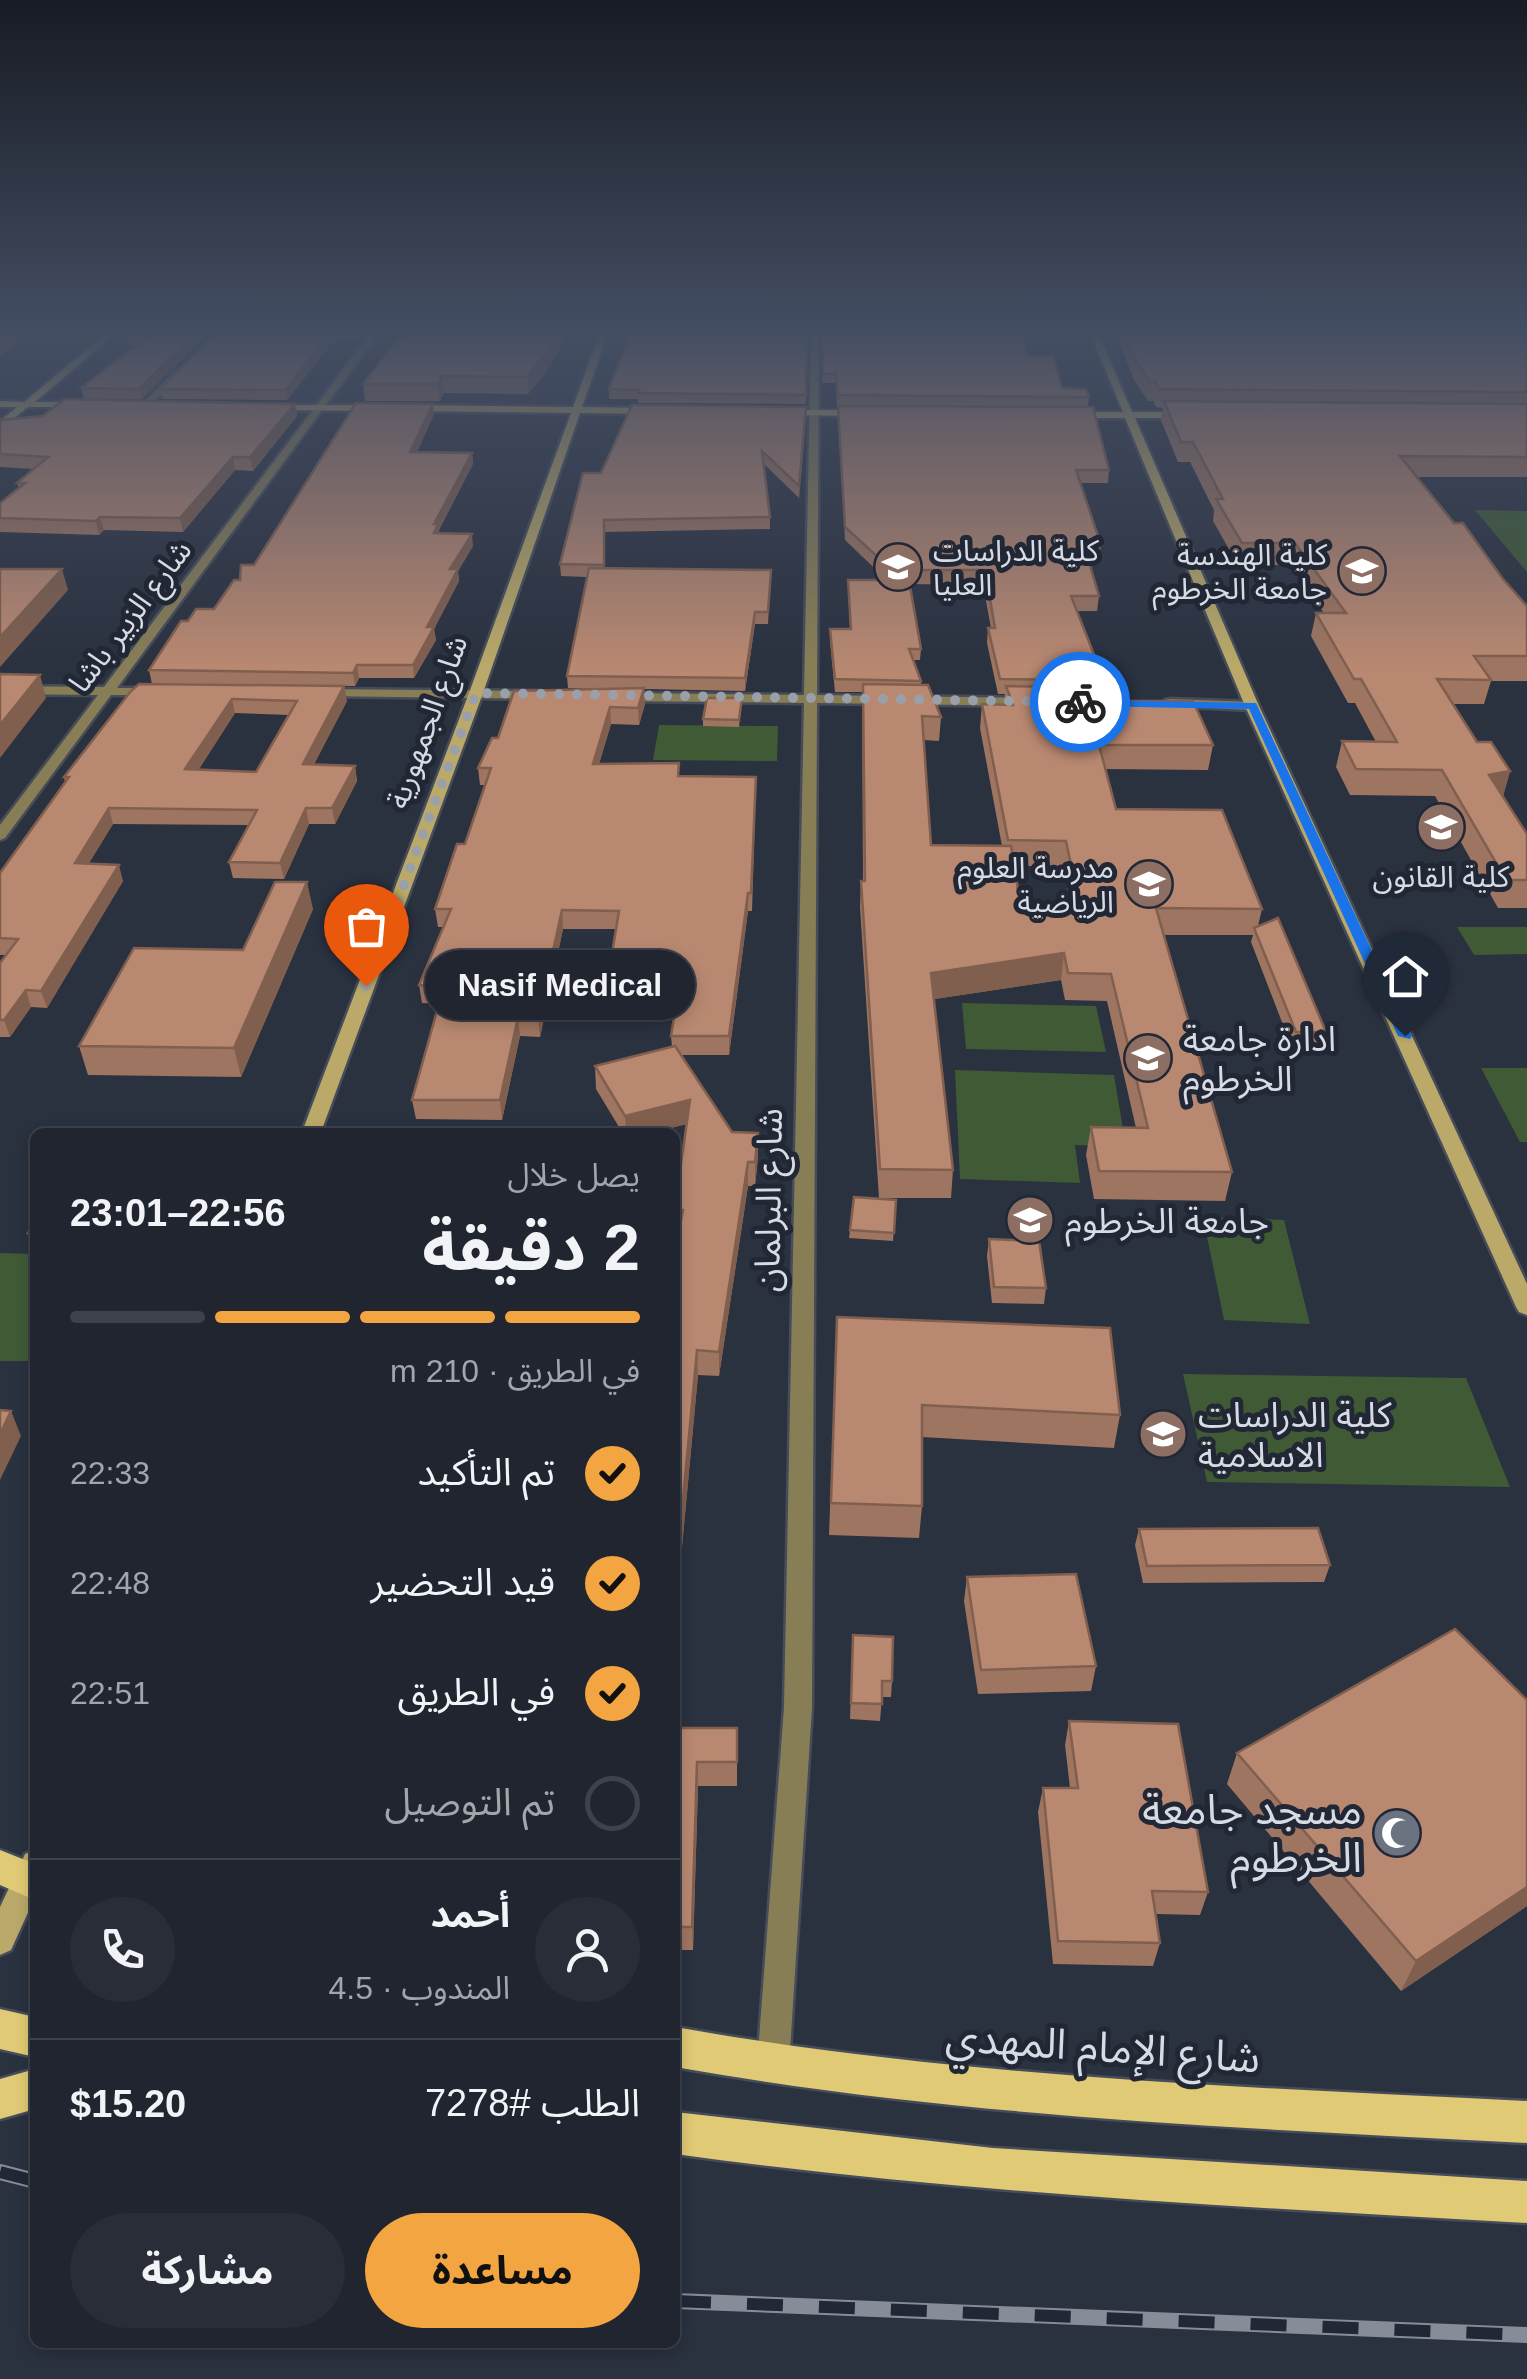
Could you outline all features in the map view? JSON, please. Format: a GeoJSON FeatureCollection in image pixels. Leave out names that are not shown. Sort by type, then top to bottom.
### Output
{"type":"FeatureCollection","features":[{"type":"Feature","properties":{"kind":"main road","name":"شارع الجمهورية"},"geometry":{"type":"LineString","coordinates":[[312,1128],[476,693],[562,444]]}},
{"type":"Feature","properties":{"kind":"main road"},"geometry":{"type":"LineString","coordinates":[[1141,444],[1252,706],[1527,1307]]}},
{"type":"Feature","properties":{"kind":"main road"},"geometry":{"type":"LineString","coordinates":[[0,1940],[25,1873]]}},
{"type":"Feature","properties":{"kind":"main road"},"geometry":{"type":"LineString","coordinates":[[0,2029],[30,2036]]}},
{"type":"Feature","properties":{"kind":"main road","name":"شارع الإمام المهدي"},"geometry":{"type":"LineString","coordinates":[[680,2048],[773,2066],[1000,2090],[1527,2122]]}},
{"type":"Feature","properties":{"kind":"main road"},"geometry":{"type":"LineString","coordinates":[[0,2100],[30,2091]]}},
{"type":"Feature","properties":{"kind":"main road"},"geometry":{"type":"LineString","coordinates":[[680,2135],[781,2150],[1077,2174],[1527,2202]]}},
{"type":"Feature","properties":{"kind":"street","name":"شارع الزبير باشا"},"geometry":{"type":"LineString","coordinates":[[0,835],[289,444]]}},
{"type":"Feature","properties":{"kind":"street","name":"شارع البرلمان"},"geometry":{"type":"LineString","coordinates":[[773,2066],[798,1708],[813,444]]}},
{"type":"Feature","properties":{"kind":"street"},"geometry":{"type":"LineString","coordinates":[[0,690],[163,692]]}},
{"type":"Feature","properties":{"kind":"street"},"geometry":{"type":"LineString","coordinates":[[297,692],[550,695]]}},
{"type":"Feature","properties":{"kind":"street"},"geometry":{"type":"LineString","coordinates":[[604,697],[1044,702]]}},
{"type":"Feature","properties":{"kind":"street"},"geometry":{"type":"LineString","coordinates":[[1162,703],[1252,706]]}},
{"type":"Feature","properties":{"kind":"green space"},"geometry":{"type":"Polygon","coordinates":[[[1475,510],[1527,511],[1527,572],[1475,510]]]}},
{"type":"Feature","properties":{"kind":"green space"},"geometry":{"type":"Polygon","coordinates":[[[659,725],[778,726],[777,761],[653,760],[659,725]]]}},
{"type":"Feature","properties":{"kind":"green space"},"geometry":{"type":"Polygon","coordinates":[[[1457,927],[1527,927],[1527,954],[1474,955],[1457,927]]]}},
{"type":"Feature","properties":{"kind":"green space"},"geometry":{"type":"Polygon","coordinates":[[[962,1003],[1096,1006],[1106,1052],[966,1049],[962,1003]]]}},
{"type":"Feature","properties":{"kind":"green space"},"geometry":{"type":"Polygon","coordinates":[[[1481,1068],[1527,1068],[1527,1142],[1520,1142],[1481,1068]]]}},
{"type":"Feature","properties":{"kind":"green space"},"geometry":{"type":"Polygon","coordinates":[[[955,1070],[1114,1075],[1126,1147],[1075,1145],[1080,1183],[960,1179],[955,1070]]]}},
{"type":"Feature","properties":{"kind":"green space"},"geometry":{"type":"Polygon","coordinates":[[[1203,1217],[1284,1220],[1310,1324],[1224,1320],[1203,1217]]]}},
{"type":"Feature","properties":{"kind":"green space"},"geometry":{"type":"Polygon","coordinates":[[[0,1253],[30,1254],[30,1361],[0,1361],[0,1253]]]}},
{"type":"Feature","properties":{"kind":"green space"},"geometry":{"type":"Polygon","coordinates":[[[1183,1374],[1466,1378],[1510,1487],[1207,1482],[1183,1374]]]}},
{"type":"Feature","properties":{"kind":"building"},"geometry":{"type":"Polygon","coordinates":[[[0,444],[261,444],[250,457],[233,457],[180,518],[0,518],[0,503],[48,457],[0,454],[0,444]]]}},
{"type":"Feature","properties":{"kind":"building"},"geometry":{"type":"Polygon","coordinates":[[[330,444],[414,444],[410,452],[472,453],[434,524],[438,524],[434,533],[472,534],[450,569],[458,569],[427,627],[434,627],[413,665],[357,665],[353,673],[149,670],[181,621],[188,621],[196,609],[214,609],[234,580],[240,580],[241,565],[254,565],[330,444]]]}},
{"type":"Feature","properties":{"kind":"building"},"geometry":{"type":"Polygon","coordinates":[[[614,444],[803,444],[799,486],[762,451],[770,517],[604,520],[604,565],[560,564],[583,473],[601,473],[614,444]]]}},
{"type":"Feature","properties":{"kind":"building"},"geometry":{"type":"Polygon","coordinates":[[[840,444],[1102,444],[1109,470],[1076,470],[1101,545],[1084,545],[1099,596],[1071,596],[1104,680],[1000,679],[988,628],[995,628],[985,570],[892,570],[845,527],[840,444]]]}},
{"type":"Feature","properties":{"kind":"building","name":"كلية الهندسة جامعة الخرطوم"},"geometry":{"type":"Polygon","coordinates":[[[1194,444],[1527,444],[1527,457],[1400,456],[1454,523],[1463,523],[1527,606],[1527,656],[1474,656],[1491,680],[1437,679],[1477,742],[1491,742],[1510,771],[1489,775],[1527,834],[1527,880],[1506,880],[1442,770],[1356,769],[1342,741],[1397,742],[1361,679],[1354,679],[1316,613],[1346,613],[1295,543],[1242,543],[1216,499],[1223,499],[1194,444]]]}},
{"type":"Feature","properties":{"kind":"building"},"geometry":{"type":"Polygon","coordinates":[[[589,568],[771,570],[768,612],[755,612],[745,678],[567,676],[589,568]]]}},
{"type":"Feature","properties":{"kind":"building"},"geometry":{"type":"Polygon","coordinates":[[[0,569],[62,569],[0,637],[0,569]]]}},
{"type":"Feature","properties":{"kind":"building"},"geometry":{"type":"Polygon","coordinates":[[[848,580],[909,580],[921,649],[909,649],[921,681],[835,679],[830,629],[851,629],[848,580]]]}},
{"type":"Feature","properties":{"kind":"building"},"geometry":{"type":"Polygon","coordinates":[[[0,674],[40,675],[0,725],[0,674]]]}},
{"type":"Feature","properties":{"kind":"building"},"geometry":{"type":"Polygon","coordinates":[[[139,684],[344,686],[303,764],[355,766],[332,808],[306,808],[280,863],[229,862],[257,810],[109,808],[75,863],[119,865],[41,991],[26,990],[4,1020],[0,1020],[0,963],[18,939],[0,938],[0,873],[69,777],[64,777],[139,684]],[[232,699],[185,769],[256,772],[297,701],[232,699]]]}},
{"type":"Feature","properties":{"kind":"building"},"geometry":{"type":"Polygon","coordinates":[[[863,684],[928,685],[941,717],[922,716],[931,845],[1011,846],[1020,902],[1079,902],[1066,841],[1008,840],[982,704],[1013,705],[1006,686],[1111,688],[1116,701],[1193,701],[1213,745],[1099,745],[1116,809],[1222,810],[1262,909],[1156,908],[1232,1172],[1099,1171],[1091,1127],[1148,1128],[1111,974],[1068,973],[1064,953],[931,973],[953,1170],[880,1169],[861,881],[865,881],[863,684]]]}},
{"type":"Feature","properties":{"kind":"building"},"geometry":{"type":"Polygon","coordinates":[[[644,688],[638,708],[610,707],[593,764],[679,763],[678,776],[756,777],[751,893],[729,1036],[671,1036],[680,980],[608,978],[619,911],[562,910],[538,1018],[518,1017],[500,1100],[412,1100],[444,986],[419,985],[451,909],[435,909],[457,844],[465,844],[491,768],[478,768],[492,738],[498,738],[514,691],[644,688]]]}},
{"type":"Feature","properties":{"kind":"building"},"geometry":{"type":"Polygon","coordinates":[[[707,698],[742,698],[739,720],[703,719],[707,698]]]}},
{"type":"Feature","properties":{"kind":"building"},"geometry":{"type":"Polygon","coordinates":[[[275,882],[307,882],[234,1048],[79,1046],[134,948],[243,950],[275,882]]]}},
{"type":"Feature","properties":{"kind":"building"},"geometry":{"type":"Polygon","coordinates":[[[1278,918],[1326,1032],[1296,1032],[1254,928],[1278,918]]]}},
{"type":"Feature","properties":{"kind":"building"},"geometry":{"type":"Polygon","coordinates":[[[675,1046],[732,1132],[758,1133],[755,1162],[748,1162],[719,1352],[697,1350],[680,1531],[680,1171],[690,1100],[625,1116],[595,1066],[675,1046]]]}},
{"type":"Feature","properties":{"kind":"building"},"geometry":{"type":"Polygon","coordinates":[[[854,1197],[896,1200],[894,1233],[850,1230],[854,1197]]]}},
{"type":"Feature","properties":{"kind":"building"},"geometry":{"type":"Polygon","coordinates":[[[989,1239],[1039,1241],[1046,1288],[994,1287],[989,1239]]]}},
{"type":"Feature","properties":{"kind":"building"},"geometry":{"type":"Polygon","coordinates":[[[837,1317],[1110,1328],[1120,1415],[922,1405],[922,1506],[831,1503],[837,1317]]]}},
{"type":"Feature","properties":{"kind":"building"},"geometry":{"type":"Polygon","coordinates":[[[0,1410],[11,1411],[0,1434],[0,1410]]]}},
{"type":"Feature","properties":{"kind":"building"},"geometry":{"type":"Polygon","coordinates":[[[1318,1528],[1330,1565],[1147,1566],[1139,1529],[1318,1528]]]}},
{"type":"Feature","properties":{"kind":"building"},"geometry":{"type":"Polygon","coordinates":[[[1076,1574],[1096,1666],[981,1670],[967,1577],[1076,1574]]]}},
{"type":"Feature","properties":{"kind":"building","name":"مسجد جامعة الخرطوم"},"geometry":{"type":"Polygon","coordinates":[[[1455,1629],[1527,1700],[1527,1887],[1416,1961],[1237,1753],[1455,1629]]]}},
{"type":"Feature","properties":{"kind":"building"},"geometry":{"type":"Polygon","coordinates":[[[853,1635],[893,1637],[892,1681],[882,1681],[882,1704],[851,1703],[853,1635]]]}},
{"type":"Feature","properties":{"kind":"building"},"geometry":{"type":"Polygon","coordinates":[[[1069,1721],[1178,1724],[1208,1892],[1152,1891],[1160,1943],[1058,1941],[1043,1788],[1078,1788],[1069,1721]]]}},
{"type":"Feature","properties":{"kind":"building"},"geometry":{"type":"Polygon","coordinates":[[[680,1728],[737,1728],[737,1762],[697,1762],[692,1927],[680,1927],[680,1728]]]}},
{"type":"Feature","properties":{"kind":"railway"},"geometry":{"type":"LineString","coordinates":[[0,2172],[30,2180]]}},
{"type":"Feature","properties":{"kind":"railway"},"geometry":{"type":"LineString","coordinates":[[680,2301],[1527,2335]]}},
{"type":"Feature","properties":{"kind":"way so far"},"geometry":{"type":"LineString","coordinates":[[366,986],[476,693],[1080,702]]}},
{"type":"Feature","properties":{"kind":"place","name":"كلية الدراسات العليا"},"geometry":{"type":"Point","coordinates":[898,567]}},
{"type":"Feature","properties":{"kind":"place","name":"كلية الهندسة جامعة الخرطوم"},"geometry":{"type":"Point","coordinates":[1362,571]}},
{"type":"Feature","properties":{"kind":"place","name":"كلية القانون"},"geometry":{"type":"Point","coordinates":[1441,827]}},
{"type":"Feature","properties":{"kind":"place","name":"مدرسة العلوم الرياضية"},"geometry":{"type":"Point","coordinates":[1149,884]}},
{"type":"Feature","properties":{"kind":"place","name":"Nasif Medical"},"geometry":{"type":"Point","coordinates":[366,986]}},
{"type":"Feature","properties":{"kind":"place","name":"ادارة جامعة الخرطوم"},"geometry":{"type":"Point","coordinates":[1148,1058]}},
{"type":"Feature","properties":{"kind":"place","name":"جامعة الخرطوم"},"geometry":{"type":"Point","coordinates":[1030,1220]}},
{"type":"Feature","properties":{"kind":"place","name":"كلية الدراسات الاسلامية"},"geometry":{"type":"Point","coordinates":[1163,1434]}},
{"type":"Feature","properties":{"kind":"place","name":"مسجد جامعة الخرطوم"},"geometry":{"type":"Point","coordinates":[1397,1833]}},
{"type":"Feature","properties":{"kind":"route"},"geometry":{"type":"LineString","coordinates":[[1080,702],[1252,706],[1405,1036]]}}]}
